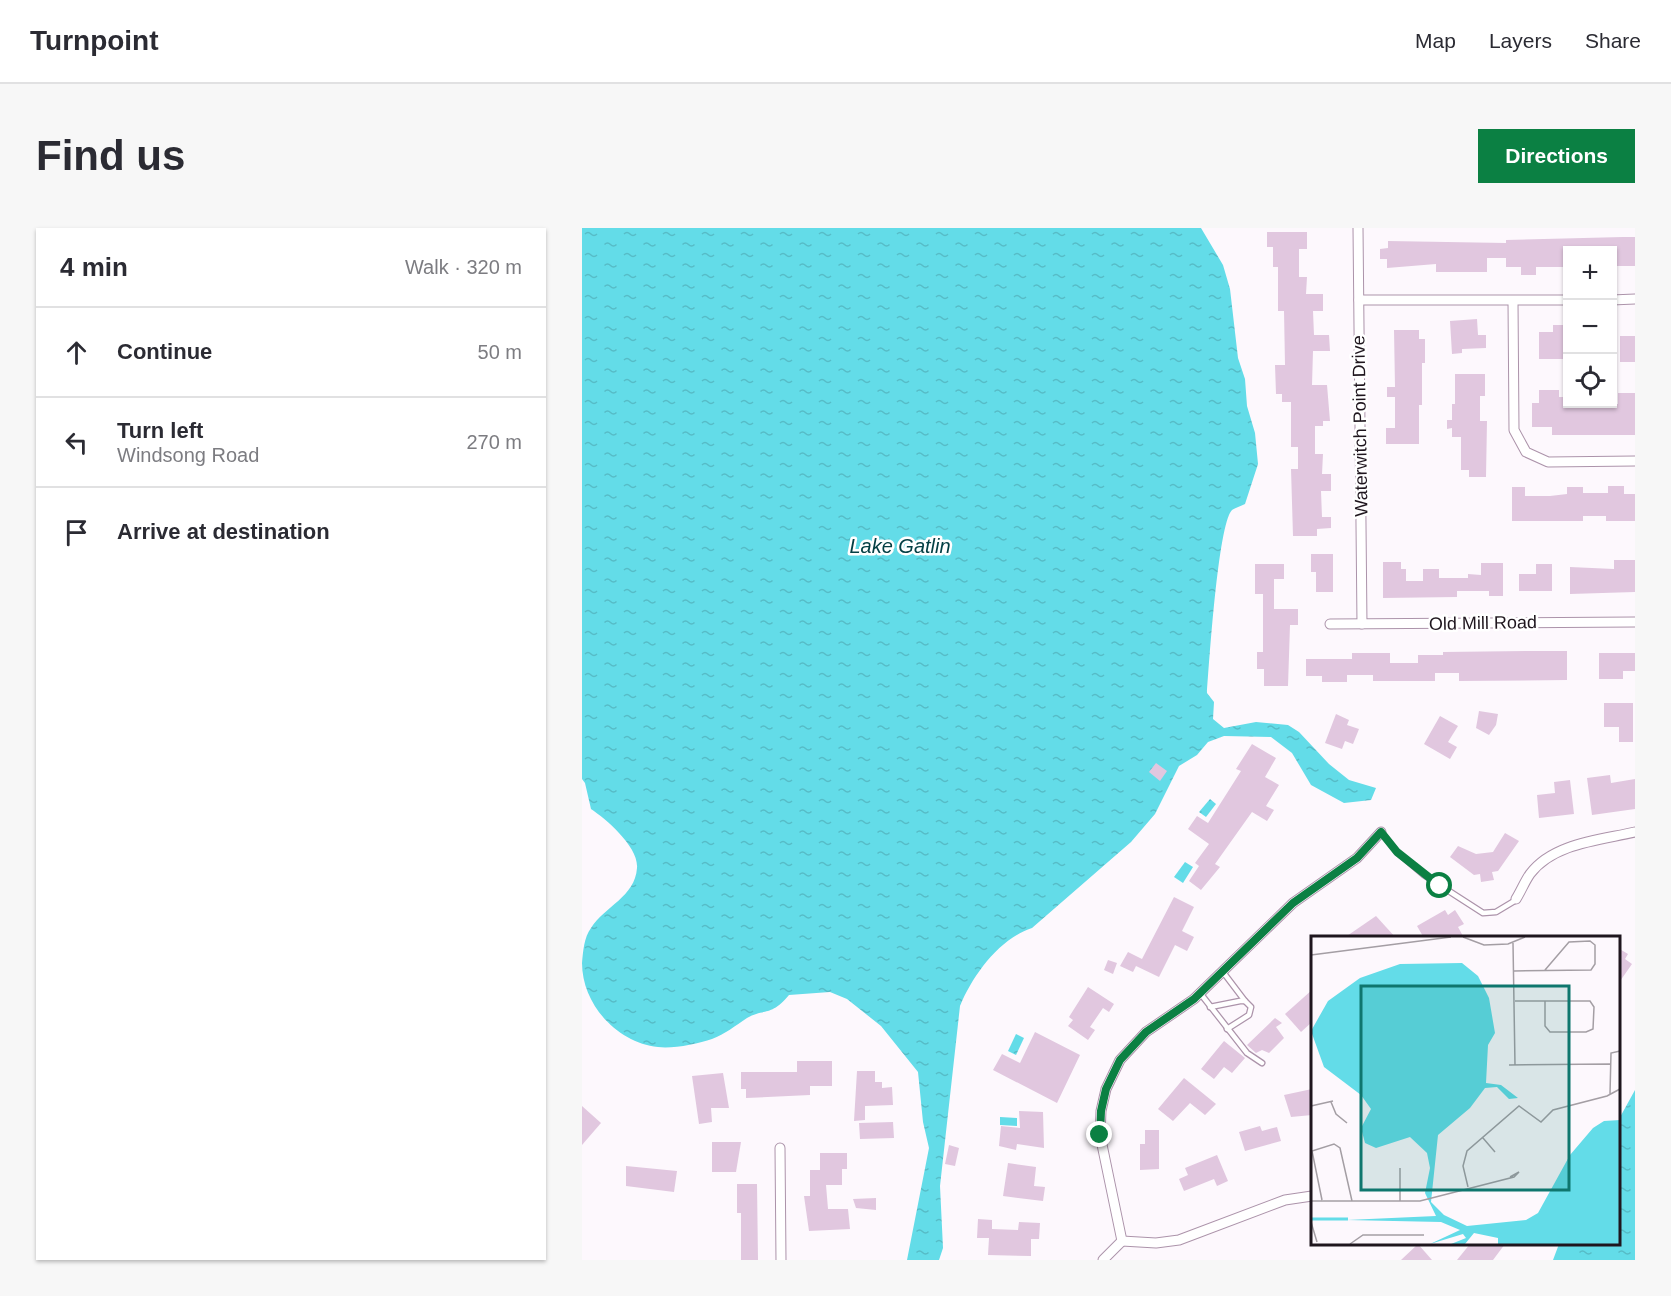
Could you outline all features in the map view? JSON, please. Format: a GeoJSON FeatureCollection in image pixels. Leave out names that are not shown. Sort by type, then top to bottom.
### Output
{"type":"FeatureCollection","features":[{"type":"Feature","properties":{"kind":"street","name":"Waterwitch Point Drive"},"geometry":{"type":"LineString","coordinates":[[1358,228],[1362,624]]}},
{"type":"Feature","properties":{"kind":"street"},"geometry":{"type":"LineString","coordinates":[[1617,300],[1635,299]]}},
{"type":"Feature","properties":{"kind":"street"},"geometry":{"type":"LineString","coordinates":[[1359,300],[1563,300]]}},
{"type":"Feature","properties":{"kind":"street"},"geometry":{"type":"LineString","coordinates":[[1513,301],[1514,430],[1526,452],[1548,462],[1635,461]]}},
{"type":"Feature","properties":{"kind":"street","name":"Old Mill Road"},"geometry":{"type":"LineString","coordinates":[[1330,624],[1635,622]]}},
{"type":"Feature","properties":{"kind":"street"},"geometry":{"type":"LineString","coordinates":[[1122,1241],[1100,1135],[1101,1111],[1106,1089],[1120,1060],[1146,1032],[1200,993],[1293,903],[1357,858],[1381,832]]}},
{"type":"Feature","properties":{"kind":"street"},"geometry":{"type":"LineString","coordinates":[[1516,899],[1530,874],[1552,855],[1572,847],[1635,832]]}},
{"type":"Feature","properties":{"kind":"street"},"geometry":{"type":"LineString","coordinates":[[780,1148],[781,1260]]}},
{"type":"Feature","properties":{"kind":"street"},"geometry":{"type":"LineString","coordinates":[[1103,1260],[1122,1241],[1156,1243],[1179,1240],[1285,1200],[1311,1197]]}},
{"type":"Feature","properties":{"kind":"lane"},"geometry":{"type":"LineString","coordinates":[[1381,832],[1397,852],[1424,875],[1483,913],[1497,912],[1516,899]]}},
{"type":"Feature","properties":{"kind":"lane"},"geometry":{"type":"LineString","coordinates":[[1222,972],[1251,1007],[1249,1015],[1227,1029]]}},
{"type":"Feature","properties":{"kind":"lane"},"geometry":{"type":"LineString","coordinates":[[1200,993],[1247,1053],[1262,1063]]}},
{"type":"Feature","properties":{"kind":"lane"},"geometry":{"type":"LineString","coordinates":[[1210,1007],[1245,1001]]}},
{"type":"Feature","properties":{"kind":"water","name":"Lake Gatlin"},"geometry":{"type":"Polygon","coordinates":[[[582,228],[1201,228],[1223,265],[1230,289],[1238,358],[1245,379],[1247,406],[1255,433],[1258,464],[1245,504],[1232,510],[1222,541],[1207,693],[1214,702],[1213,719],[1224,728],[1256,722],[1288,725],[1299,732],[1329,764],[1349,780],[1376,788],[1371,800],[1344,803],[1311,785],[1292,753],[1271,737],[1224,736],[1208,742],[1197,755],[1179,766],[1155,814],[1131,842],[1032,928],[1020,933],[998,949],[972,982],[960,1006],[940,1186],[943,1248],[939,1260],[907,1260],[929,1148],[923,1122],[918,1072],[881,1026],[847,999],[830,992],[789,995],[772,1009],[747,1018],[712,1039],[685,1046],[658,1047],[643,1044],[616,1030],[605,1019],[588,993],[582,963],[587,936],[597,920],[631,887],[637,868],[633,851],[620,834],[591,809],[582,779],[582,228]]]}},
{"type":"Feature","properties":{"kind":"water"},"geometry":{"type":"Polygon","coordinates":[[[1210,799],[1216,804],[1206,817],[1199,812],[1210,799]]]}},
{"type":"Feature","properties":{"kind":"water"},"geometry":{"type":"Polygon","coordinates":[[[1185,862],[1193,867],[1183,883],[1174,877],[1185,862]]]}},
{"type":"Feature","properties":{"kind":"water"},"geometry":{"type":"Polygon","coordinates":[[[1016,1034],[1024,1038],[1016,1055],[1008,1051],[1016,1034]]]}},
{"type":"Feature","properties":{"kind":"water"},"geometry":{"type":"Polygon","coordinates":[[[1635,1090],[1635,1260],[1553,1260],[1559,1245],[1620,1245],[1620,1117],[1635,1090]]]}},
{"type":"Feature","properties":{"kind":"water"},"geometry":{"type":"Polygon","coordinates":[[[1000,1117],[1017,1118],[1017,1126],[1000,1125],[1000,1117]]]}},
{"type":"Feature","properties":{"kind":"building"},"geometry":{"type":"Polygon","coordinates":[[[1267,232],[1307,232],[1307,249],[1299,249],[1299,277],[1307,277],[1306,294],[1323,294],[1323,311],[1313,311],[1314,335],[1329,335],[1330,351],[1313,351],[1312,385],[1327,385],[1330,421],[1323,421],[1323,426],[1315,426],[1315,454],[1323,454],[1322,474],[1331,474],[1331,491],[1321,491],[1322,517],[1331,517],[1331,528],[1317,529],[1317,536],[1293,536],[1291,469],[1298,469],[1298,447],[1291,447],[1291,402],[1282,402],[1282,394],[1276,394],[1275,365],[1285,365],[1284,311],[1278,311],[1278,267],[1273,267],[1273,247],[1267,247],[1267,232]]]}},
{"type":"Feature","properties":{"kind":"building"},"geometry":{"type":"Polygon","coordinates":[[[1635,237],[1635,266],[1617,266],[1617,246],[1563,246],[1563,267],[1536,267],[1536,275],[1521,275],[1521,267],[1506,267],[1506,258],[1487,258],[1487,272],[1436,272],[1436,264],[1387,268],[1387,259],[1380,259],[1380,249],[1388,248],[1388,241],[1506,243],[1506,240],[1635,237]]]}},
{"type":"Feature","properties":{"kind":"building"},"geometry":{"type":"Polygon","coordinates":[[[1477,319],[1478,335],[1486,335],[1486,348],[1462,349],[1462,353],[1452,354],[1450,321],[1477,319]]]}},
{"type":"Feature","properties":{"kind":"building"},"geometry":{"type":"Polygon","coordinates":[[[1553,325],[1563,325],[1563,359],[1539,359],[1539,332],[1553,332],[1553,325]]]}},
{"type":"Feature","properties":{"kind":"building"},"geometry":{"type":"Polygon","coordinates":[[[1394,330],[1419,330],[1419,339],[1425,339],[1425,363],[1422,363],[1422,405],[1419,405],[1419,444],[1386,444],[1386,428],[1395,428],[1395,397],[1387,397],[1387,387],[1395,387],[1394,330]]]}},
{"type":"Feature","properties":{"kind":"building"},"geometry":{"type":"Polygon","coordinates":[[[1620,336],[1635,336],[1635,362],[1620,362],[1620,336]]]}},
{"type":"Feature","properties":{"kind":"building"},"geometry":{"type":"Polygon","coordinates":[[[1455,374],[1485,374],[1485,396],[1480,396],[1480,421],[1487,421],[1486,477],[1469,477],[1469,470],[1461,470],[1461,437],[1452,437],[1452,428],[1447,429],[1447,420],[1452,420],[1452,404],[1455,404],[1455,374]]]}},
{"type":"Feature","properties":{"kind":"building"},"geometry":{"type":"Polygon","coordinates":[[[1539,390],[1559,390],[1559,397],[1563,397],[1563,408],[1617,408],[1618,393],[1635,393],[1635,435],[1552,435],[1552,427],[1532,427],[1532,403],[1539,403],[1539,390]]]}},
{"type":"Feature","properties":{"kind":"building"},"geometry":{"type":"Polygon","coordinates":[[[1608,486],[1624,486],[1624,494],[1635,494],[1635,521],[1606,521],[1606,516],[1583,516],[1583,521],[1512,521],[1512,487],[1525,487],[1525,496],[1550,496],[1567,494],[1567,487],[1583,487],[1583,493],[1608,493],[1608,486]]]}},
{"type":"Feature","properties":{"kind":"building"},"geometry":{"type":"Polygon","coordinates":[[[1311,554],[1333,554],[1333,592],[1316,592],[1316,572],[1311,572],[1311,554]]]}},
{"type":"Feature","properties":{"kind":"building"},"geometry":{"type":"Polygon","coordinates":[[[1614,560],[1635,560],[1635,592],[1570,594],[1570,567],[1614,569],[1614,560]]]}},
{"type":"Feature","properties":{"kind":"building"},"geometry":{"type":"Polygon","coordinates":[[[1383,562],[1401,562],[1401,569],[1406,569],[1406,581],[1423,581],[1423,569],[1439,569],[1439,578],[1468,578],[1468,574],[1481,575],[1481,563],[1503,563],[1503,596],[1489,596],[1489,591],[1457,591],[1457,597],[1383,598],[1383,562]]]}},
{"type":"Feature","properties":{"kind":"building"},"geometry":{"type":"Polygon","coordinates":[[[1255,564],[1284,564],[1284,579],[1274,579],[1274,609],[1298,609],[1298,625],[1290,625],[1288,686],[1264,686],[1264,669],[1257,669],[1257,652],[1263,652],[1263,594],[1255,594],[1255,564]]]}},
{"type":"Feature","properties":{"kind":"building"},"geometry":{"type":"Polygon","coordinates":[[[1536,564],[1552,564],[1552,591],[1519,591],[1519,574],[1536,574],[1536,564]]]}},
{"type":"Feature","properties":{"kind":"building"},"geometry":{"type":"Polygon","coordinates":[[[1567,651],[1567,680],[1459,681],[1459,673],[1435,673],[1435,681],[1373,681],[1373,675],[1347,675],[1347,682],[1322,682],[1322,676],[1306,676],[1306,659],[1352,659],[1352,653],[1390,653],[1390,663],[1418,663],[1418,655],[1443,655],[1443,652],[1567,651]]]}},
{"type":"Feature","properties":{"kind":"building"},"geometry":{"type":"Polygon","coordinates":[[[1599,653],[1635,653],[1635,671],[1623,671],[1623,679],[1599,679],[1599,653]]]}},
{"type":"Feature","properties":{"kind":"building"},"geometry":{"type":"Polygon","coordinates":[[[1604,703],[1633,703],[1633,742],[1619,742],[1619,727],[1604,727],[1604,703]]]}},
{"type":"Feature","properties":{"kind":"building"},"geometry":{"type":"Polygon","coordinates":[[[1479,711],[1498,714],[1496,725],[1489,735],[1476,728],[1479,711]]]}},
{"type":"Feature","properties":{"kind":"building"},"geometry":{"type":"Polygon","coordinates":[[[1336,714],[1349,720],[1347,725],[1359,729],[1353,744],[1345,741],[1342,749],[1325,743],[1336,714]]]}},
{"type":"Feature","properties":{"kind":"building"},"geometry":{"type":"Polygon","coordinates":[[[1440,716],[1458,726],[1448,742],[1457,747],[1450,759],[1424,744],[1440,716]]]}},
{"type":"Feature","properties":{"kind":"building"},"geometry":{"type":"Polygon","coordinates":[[[1252,744],[1276,758],[1265,777],[1279,785],[1266,806],[1274,810],[1267,821],[1252,812],[1215,864],[1220,867],[1201,890],[1189,881],[1199,866],[1195,863],[1209,844],[1188,829],[1197,816],[1208,823],[1241,771],[1236,769],[1252,744]]]}},
{"type":"Feature","properties":{"kind":"building"},"geometry":{"type":"Polygon","coordinates":[[[1156,763],[1167,771],[1160,781],[1149,772],[1156,763]]]}},
{"type":"Feature","properties":{"kind":"building"},"geometry":{"type":"Polygon","coordinates":[[[1610,775],[1611,783],[1635,779],[1635,809],[1592,815],[1587,778],[1610,775]]]}},
{"type":"Feature","properties":{"kind":"building"},"geometry":{"type":"Polygon","coordinates":[[[1570,780],[1574,814],[1539,818],[1537,795],[1555,793],[1554,782],[1570,780]]]}},
{"type":"Feature","properties":{"kind":"building"},"geometry":{"type":"Polygon","coordinates":[[[1505,833],[1519,841],[1498,871],[1492,872],[1494,880],[1481,882],[1480,874],[1474,875],[1450,857],[1458,846],[1476,854],[1493,852],[1505,833]]]}},
{"type":"Feature","properties":{"kind":"building"},"geometry":{"type":"Polygon","coordinates":[[[1174,897],[1194,907],[1182,931],[1194,937],[1187,951],[1175,945],[1159,977],[1136,966],[1133,972],[1120,966],[1128,952],[1142,959],[1174,897]]]}},
{"type":"Feature","properties":{"kind":"building"},"geometry":{"type":"Polygon","coordinates":[[[1445,910],[1448,915],[1455,910],[1464,924],[1458,927],[1463,936],[1423,936],[1417,926],[1445,910]]]}},
{"type":"Feature","properties":{"kind":"building"},"geometry":{"type":"Polygon","coordinates":[[[1376,916],[1394,936],[1347,936],[1376,916]]]}},
{"type":"Feature","properties":{"kind":"building"},"geometry":{"type":"Polygon","coordinates":[[[1620,949],[1628,954],[1625,959],[1632,964],[1620,981],[1620,949]]]}},
{"type":"Feature","properties":{"kind":"building"},"geometry":{"type":"Polygon","coordinates":[[[1108,960],[1117,963],[1113,974],[1104,970],[1108,960]]]}},
{"type":"Feature","properties":{"kind":"building"},"geometry":{"type":"Polygon","coordinates":[[[1088,987],[1114,1004],[1109,1012],[1103,1008],[1090,1027],[1095,1030],[1088,1040],[1068,1026],[1073,1020],[1069,1017],[1088,987]]]}},
{"type":"Feature","properties":{"kind":"building"},"geometry":{"type":"Polygon","coordinates":[[[1311,991],[1311,1023],[1301,1032],[1285,1014],[1311,991]]]}},
{"type":"Feature","properties":{"kind":"building"},"geometry":{"type":"Polygon","coordinates":[[[1275,1018],[1282,1023],[1276,1027],[1284,1038],[1269,1053],[1262,1050],[1256,1053],[1247,1045],[1275,1018]]]}},
{"type":"Feature","properties":{"kind":"building"},"geometry":{"type":"Polygon","coordinates":[[[1035,1032],[1080,1055],[1057,1103],[993,1070],[1002,1054],[1020,1063],[1035,1032]]]}},
{"type":"Feature","properties":{"kind":"building"},"geometry":{"type":"Polygon","coordinates":[[[1224,1041],[1245,1058],[1232,1073],[1224,1067],[1214,1079],[1201,1069],[1224,1041]]]}},
{"type":"Feature","properties":{"kind":"building"},"geometry":{"type":"Polygon","coordinates":[[[797,1061],[832,1061],[832,1086],[810,1086],[810,1095],[746,1098],[746,1089],[741,1089],[741,1072],[797,1072],[797,1061]]]}},
{"type":"Feature","properties":{"kind":"building"},"geometry":{"type":"Polygon","coordinates":[[[857,1071],[875,1071],[875,1082],[882,1082],[882,1088],[892,1087],[893,1105],[865,1106],[865,1120],[854,1121],[857,1071]]]}},
{"type":"Feature","properties":{"kind":"building"},"geometry":{"type":"Polygon","coordinates":[[[723,1073],[729,1108],[711,1108],[712,1122],[699,1124],[692,1076],[723,1073]]]}},
{"type":"Feature","properties":{"kind":"building"},"geometry":{"type":"Polygon","coordinates":[[[1184,1078],[1216,1104],[1205,1115],[1190,1103],[1173,1121],[1158,1109],[1184,1078]]]}},
{"type":"Feature","properties":{"kind":"building"},"geometry":{"type":"Polygon","coordinates":[[[1311,1089],[1311,1115],[1291,1117],[1284,1095],[1311,1089]]]}},
{"type":"Feature","properties":{"kind":"building"},"geometry":{"type":"Polygon","coordinates":[[[582,1106],[601,1123],[582,1145],[582,1106]]]}},
{"type":"Feature","properties":{"kind":"building"},"geometry":{"type":"Polygon","coordinates":[[[1019,1111],[1043,1112],[1044,1148],[1017,1144],[1016,1150],[999,1146],[1001,1126],[1020,1128],[1019,1111]]]}},
{"type":"Feature","properties":{"kind":"building"},"geometry":{"type":"Polygon","coordinates":[[[893,1122],[894,1138],[860,1139],[859,1123],[893,1122]]]}},
{"type":"Feature","properties":{"kind":"building"},"geometry":{"type":"Polygon","coordinates":[[[1260,1126],[1262,1131],[1277,1127],[1281,1141],[1245,1151],[1239,1132],[1260,1126]]]}},
{"type":"Feature","properties":{"kind":"building"},"geometry":{"type":"Polygon","coordinates":[[[1145,1130],[1159,1130],[1159,1169],[1140,1170],[1140,1144],[1145,1144],[1145,1130]]]}},
{"type":"Feature","properties":{"kind":"building"},"geometry":{"type":"Polygon","coordinates":[[[712,1142],[741,1142],[736,1172],[712,1172],[712,1142]]]}},
{"type":"Feature","properties":{"kind":"building"},"geometry":{"type":"Polygon","coordinates":[[[949,1145],[959,1148],[955,1166],[945,1164],[949,1145]]]}},
{"type":"Feature","properties":{"kind":"building"},"geometry":{"type":"Polygon","coordinates":[[[820,1153],[847,1153],[847,1169],[842,1169],[842,1185],[826,1185],[828,1209],[848,1209],[850,1229],[809,1231],[804,1196],[810,1196],[810,1170],[820,1170],[820,1153]]]}},
{"type":"Feature","properties":{"kind":"building"},"geometry":{"type":"Polygon","coordinates":[[[1217,1155],[1228,1181],[1217,1186],[1214,1179],[1184,1191],[1179,1179],[1188,1175],[1185,1168],[1217,1155]]]}},
{"type":"Feature","properties":{"kind":"building"},"geometry":{"type":"Polygon","coordinates":[[[1008,1163],[1036,1167],[1034,1186],[1045,1187],[1043,1201],[1003,1196],[1008,1163]]]}},
{"type":"Feature","properties":{"kind":"building"},"geometry":{"type":"Polygon","coordinates":[[[626,1166],[677,1171],[674,1192],[626,1186],[626,1166]]]}},
{"type":"Feature","properties":{"kind":"building"},"geometry":{"type":"Polygon","coordinates":[[[737,1184],[757,1184],[758,1260],[741,1260],[741,1213],[737,1213],[737,1184]]]}},
{"type":"Feature","properties":{"kind":"building"},"geometry":{"type":"Polygon","coordinates":[[[876,1198],[876,1210],[856,1208],[853,1199],[876,1198]]]}},
{"type":"Feature","properties":{"kind":"building"},"geometry":{"type":"Polygon","coordinates":[[[978,1219],[992,1220],[992,1229],[1018,1230],[1019,1222],[1040,1223],[1039,1239],[1031,1239],[1031,1256],[988,1255],[989,1238],[977,1238],[978,1219]]]}},
{"type":"Feature","properties":{"kind":"building"},"geometry":{"type":"Polygon","coordinates":[[[1419,1245],[1432,1260],[1401,1260],[1419,1245]]]}},
{"type":"Feature","properties":{"kind":"building"},"geometry":{"type":"Polygon","coordinates":[[[1469,1245],[1504,1245],[1493,1260],[1457,1260],[1469,1245]]]}},
{"type":"Feature","properties":{"kind":"route"},"geometry":{"type":"LineString","coordinates":[[1100,1135],[1101,1111],[1106,1089],[1120,1060],[1146,1032],[1194,999],[1293,903],[1357,858],[1381,832],[1397,852],[1440,886]]}}]}
